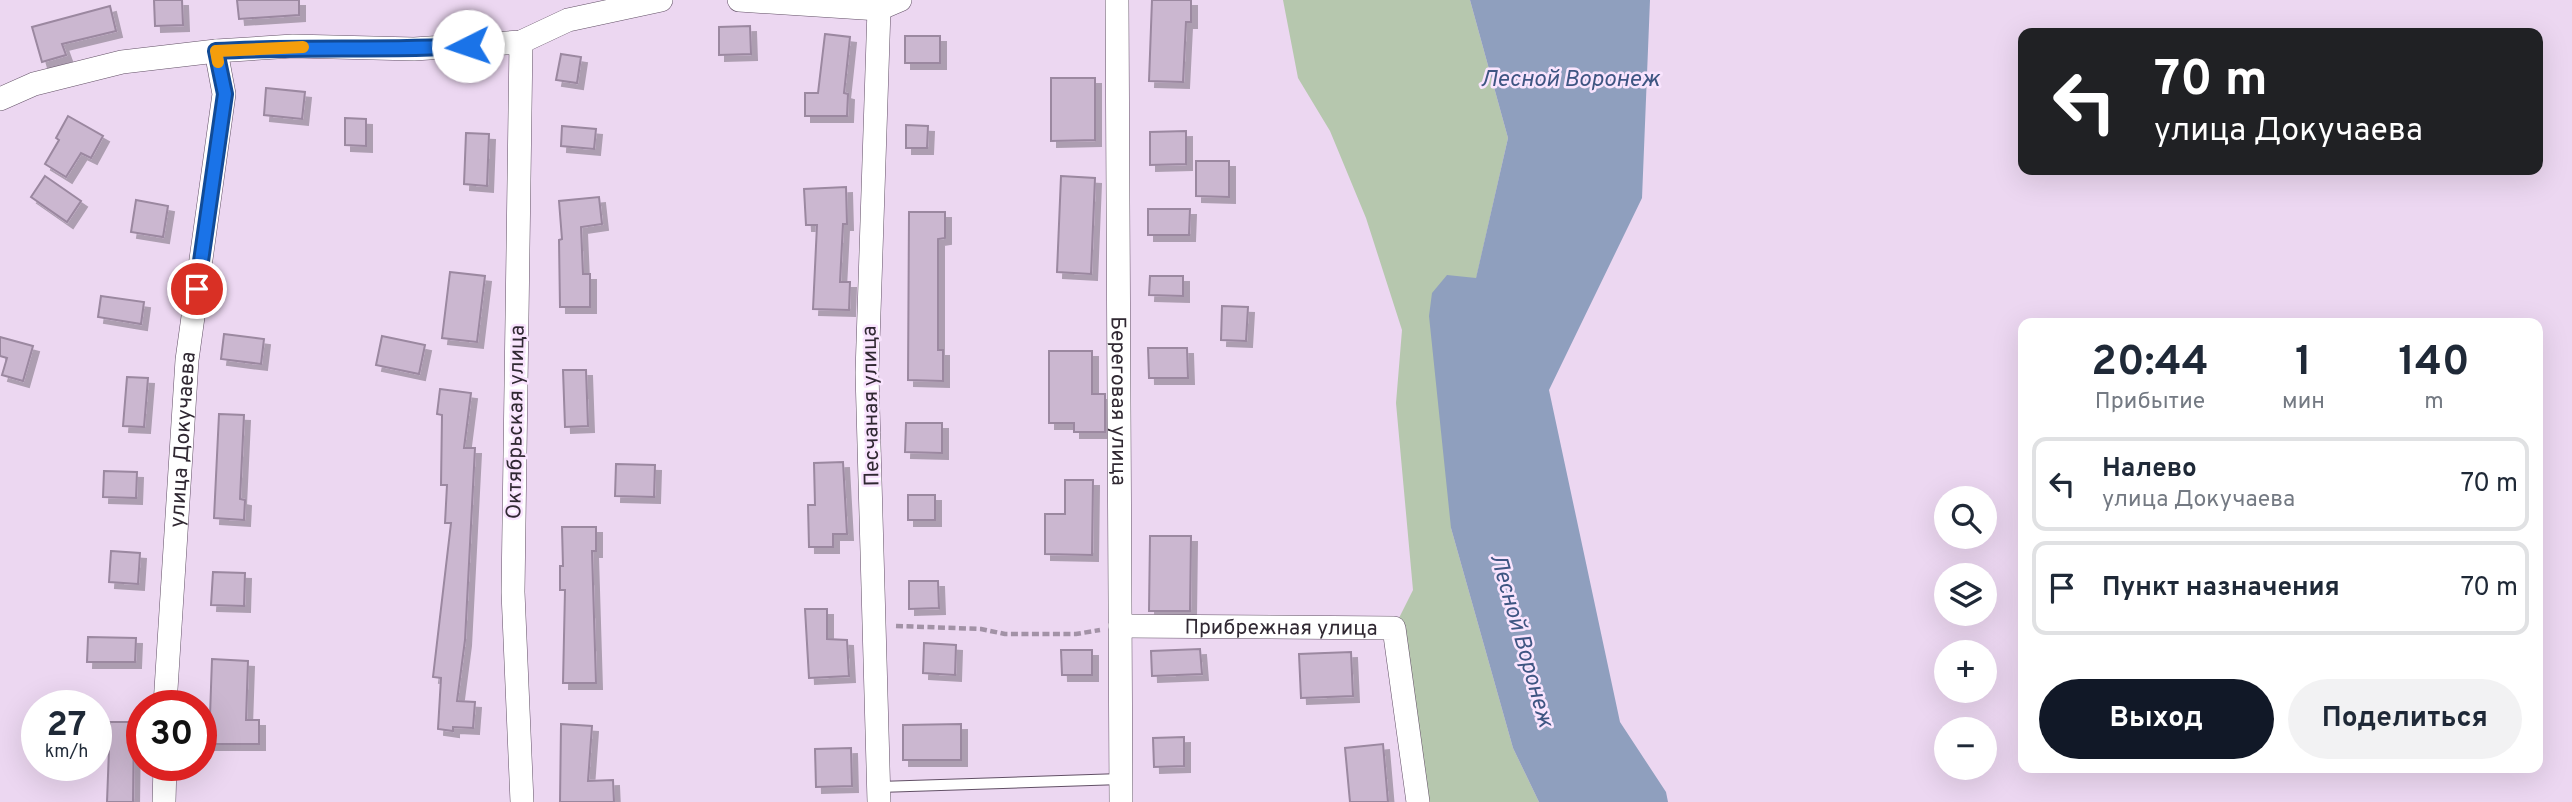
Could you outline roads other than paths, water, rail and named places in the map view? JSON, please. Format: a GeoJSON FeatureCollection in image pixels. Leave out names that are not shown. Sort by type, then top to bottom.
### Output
{"type":"FeatureCollection","features":[{"type":"Feature","properties":{"kind":"street"},"geometry":{"type":"LineString","coordinates":[[0,99],[34,84],[122,62],[216,51],[292,46],[414,49],[521,42],[568,20],[660,0]]}},
{"type":"Feature","properties":{"kind":"street"},"geometry":{"type":"LineString","coordinates":[[739,0],[889,5]]}},
{"type":"Feature","properties":{"kind":"street","name":"Береговая улица"},"geometry":{"type":"LineString","coordinates":[[1117,0],[1121,791]]}},
{"type":"Feature","properties":{"kind":"street","name":"Песчаная улица"},"geometry":{"type":"LineString","coordinates":[[879,794],[867,373],[889,5]]}},
{"type":"Feature","properties":{"kind":"street","name":"Октябрьская улица"},"geometry":{"type":"LineString","coordinates":[[521,42],[513,592],[522,802]]}},
{"type":"Feature","properties":{"kind":"street","name":"улица Докучаева"},"geometry":{"type":"LineString","coordinates":[[166,690],[187,360],[225,94],[216,51]]}},
{"type":"Feature","properties":{"kind":"street","name":"Прибрежная улица"},"geometry":{"type":"LineString","coordinates":[[1120,626],[1394,628],[1418,802]]}},
{"type":"Feature","properties":{"kind":"street"},"geometry":{"type":"LineString","coordinates":[[164,781],[164,802]]}},
{"type":"Feature","properties":{"kind":"lane"},"geometry":{"type":"LineString","coordinates":[[879,794],[1121,791]]}},
{"type":"Feature","properties":{"kind":"water","name":"Лесной Воронеж"},"geometry":{"type":"Polygon","coordinates":[[[1470,0],[1650,0],[1642,198],[1549,390],[1620,722],[1666,792],[1668,802],[1539,802],[1513,748],[1451,528],[1429,316],[1432,293],[1447,275],[1476,278],[1508,138],[1470,0]]]}}]}
